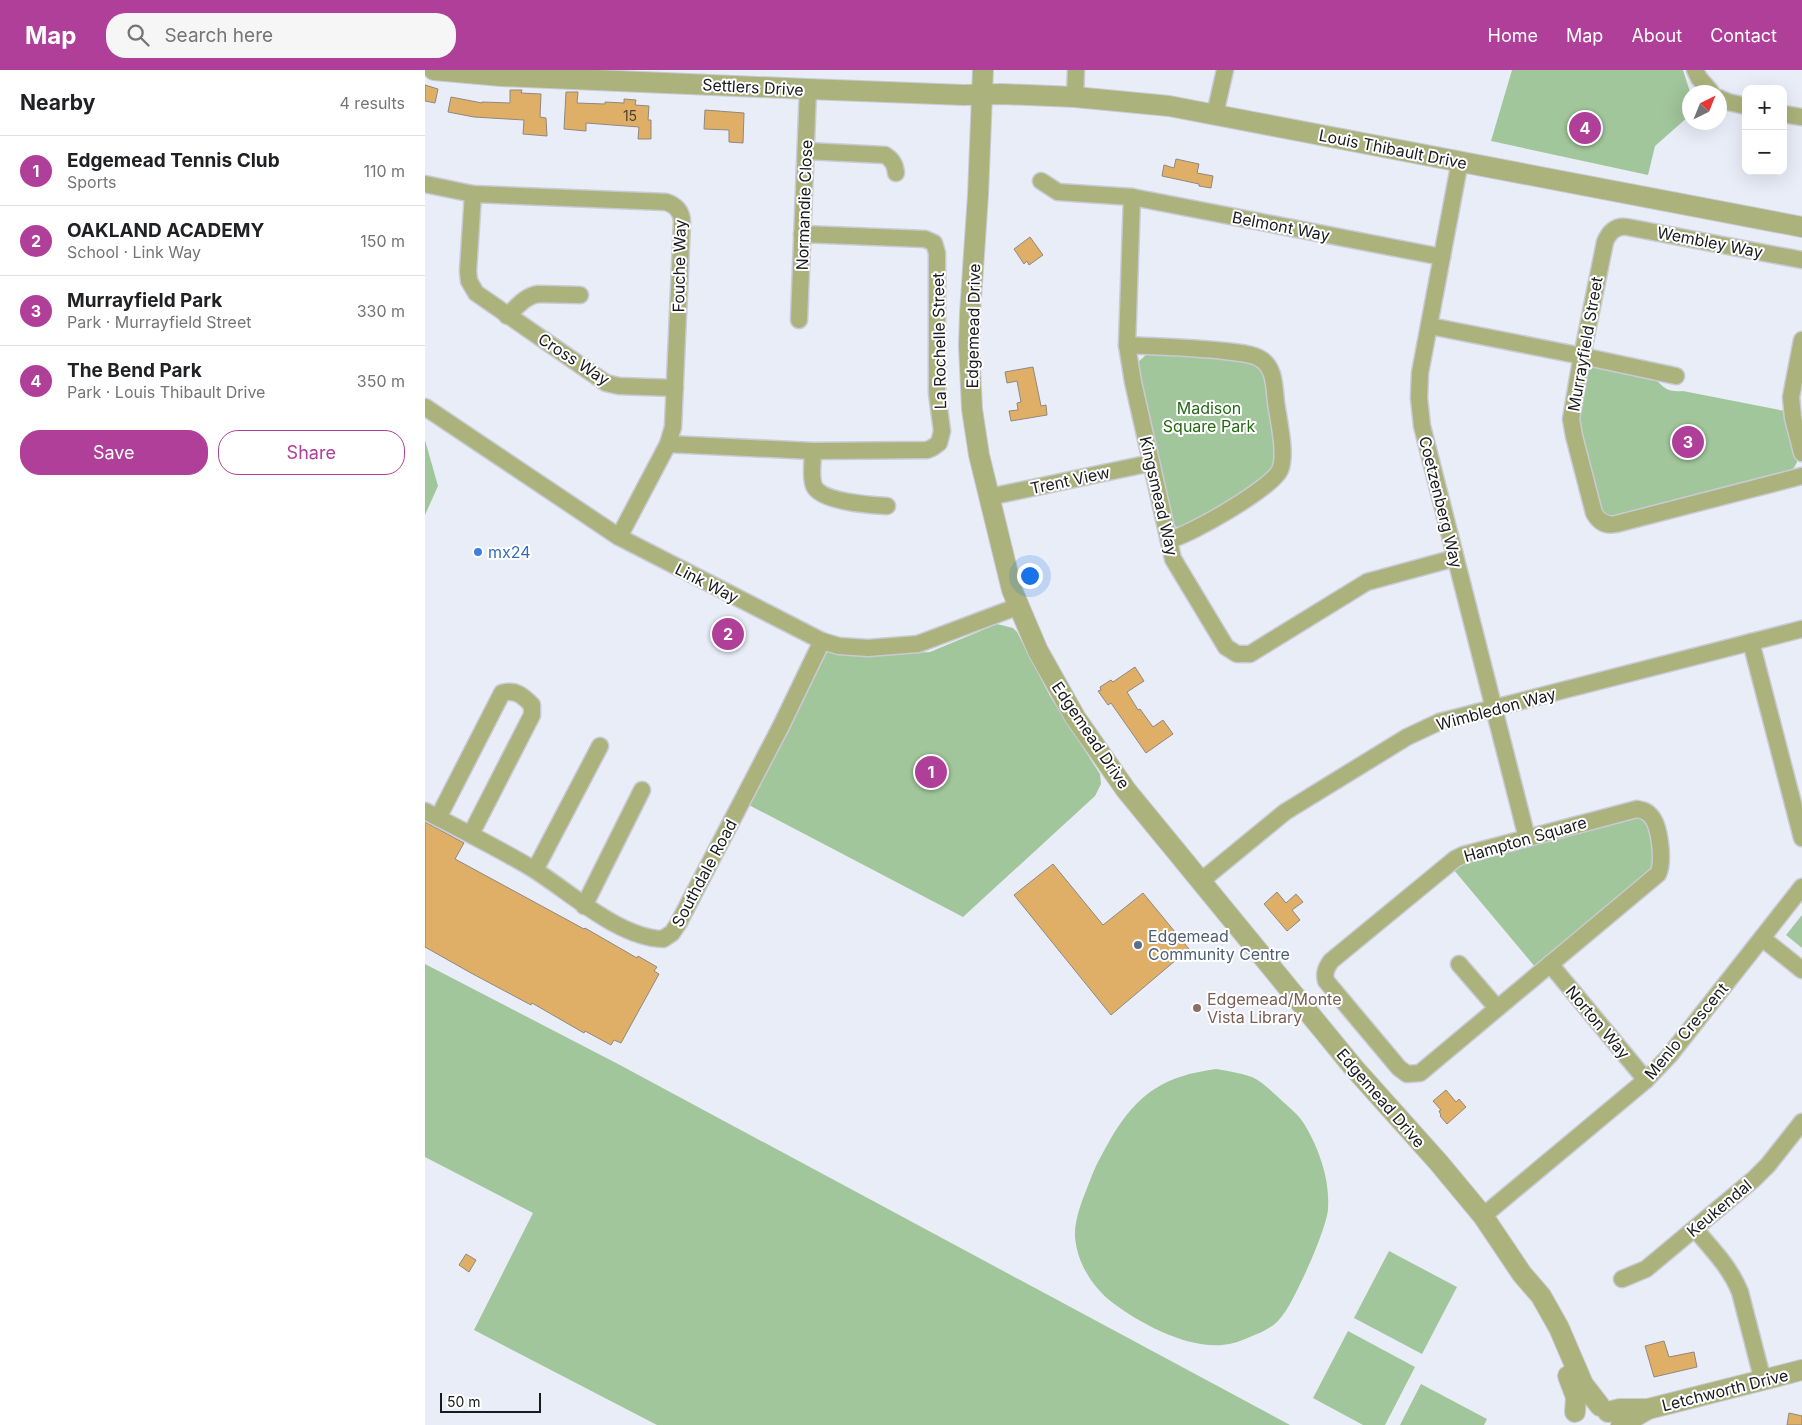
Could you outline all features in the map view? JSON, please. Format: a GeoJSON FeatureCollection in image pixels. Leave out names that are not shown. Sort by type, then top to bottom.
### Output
{"type":"FeatureCollection","features":[{"type":"Feature","properties":{"kind":"street","name":"Settlers Drive"},"geometry":{"type":"LineString","coordinates":[[434,70],[501,76],[599,75],[809,89],[982,96]]}},
{"type":"Feature","properties":{"kind":"street","name":"Edgemead Drive"},"geometry":{"type":"LineString","coordinates":[[983,70],[969,346],[973,409],[979,455],[1012,590],[1038,651],[1075,717],[1126,790],[1354,1068],[1445,1170],[1483,1216],[1522,1274],[1535,1287],[1544,1300],[1559,1328],[1583,1384],[1610,1417]]}},
{"type":"Feature","properties":{"kind":"street"},"geometry":{"type":"LineString","coordinates":[[1075,97],[1076,70]]}},
{"type":"Feature","properties":{"kind":"street"},"geometry":{"type":"LineString","coordinates":[[1215,114],[1225,70]]}},
{"type":"Feature","properties":{"kind":"street"},"geometry":{"type":"LineString","coordinates":[[1695,70],[1705,85]]}},
{"type":"Feature","properties":{"kind":"street","name":"Normandie Close"},"geometry":{"type":"LineString","coordinates":[[799,320],[809,89]]}},
{"type":"Feature","properties":{"kind":"street","name":"Louis Thibault Drive"},"geometry":{"type":"LineString","coordinates":[[982,96],[1002,94],[1075,97],[1169,106],[1802,227]]}},
{"type":"Feature","properties":{"kind":"street"},"geometry":{"type":"LineString","coordinates":[[1727,102],[1742,105]]}},
{"type":"Feature","properties":{"kind":"street"},"geometry":{"type":"LineString","coordinates":[[1787,115],[1802,117]]}},
{"type":"Feature","properties":{"kind":"street"},"geometry":{"type":"LineString","coordinates":[[806,151],[882,155],[893,161],[896,173]]}},
{"type":"Feature","properties":{"kind":"street","name":"Coetzenberg Way"},"geometry":{"type":"LineString","coordinates":[[1460,161],[1420,373],[1419,398],[1422,426],[1527,838]]}},
{"type":"Feature","properties":{"kind":"street","name":"Belmont Way"},"geometry":{"type":"LineString","coordinates":[[1041,181],[1058,192],[1125,196],[1442,257]]}},
{"type":"Feature","properties":{"kind":"street","name":"Fouche Way"},"geometry":{"type":"LineString","coordinates":[[425,184],[473,194],[666,202],[677,208],[682,217],[673,427],[668,444],[619,537]]}},
{"type":"Feature","properties":{"kind":"street","name":"Cross Way"},"geometry":{"type":"LineString","coordinates":[[473,194],[468,271],[469,281],[475,293],[607,383],[619,386],[675,388]]}},
{"type":"Feature","properties":{"kind":"street","name":"Kingsmead Way"},"geometry":{"type":"LineString","coordinates":[[1125,196],[1127,345],[1151,463],[1173,559],[1226,647],[1237,654],[1250,654],[1367,582],[1455,558]]}},
{"type":"Feature","properties":{"kind":"street","name":"Wembley Way"},"geometry":{"type":"LineString","coordinates":[[1617,228],[1627,227],[1802,260]]}},
{"type":"Feature","properties":{"kind":"street","name":"Murrayfield Street"},"geometry":{"type":"LineString","coordinates":[[1617,228],[1609,233],[1605,242],[1571,419],[1594,513],[1601,522],[1611,525],[1617,524],[1802,476]]}},
{"type":"Feature","properties":{"kind":"street","name":"La Rochelle Street"},"geometry":{"type":"LineString","coordinates":[[668,444],[813,451],[927,450],[939,443],[942,432],[937,393],[937,253],[934,243],[925,239],[802,234]]}},
{"type":"Feature","properties":{"kind":"street"},"geometry":{"type":"LineString","coordinates":[[507,316],[531,295],[580,295]]}},
{"type":"Feature","properties":{"kind":"street"},"geometry":{"type":"LineString","coordinates":[[1430,326],[1676,376]]}},
{"type":"Feature","properties":{"kind":"street"},"geometry":{"type":"LineString","coordinates":[[1802,340],[1791,397],[1793,418],[1802,453]]}},
{"type":"Feature","properties":{"kind":"street"},"geometry":{"type":"LineString","coordinates":[[1127,345],[1213,349],[1257,356],[1269,366],[1273,378],[1283,457],[1277,474],[1260,490],[1180,537],[1169,540]]}},
{"type":"Feature","properties":{"kind":"street","name":"Link Way"},"geometry":{"type":"LineString","coordinates":[[425,407],[619,537],[822,641],[839,646],[868,648],[918,644],[1019,606]]}},
{"type":"Feature","properties":{"kind":"street"},"geometry":{"type":"LineString","coordinates":[[813,451],[813,480],[817,490],[827,496],[859,503],[887,506]]}},
{"type":"Feature","properties":{"kind":"street","name":"Trent View"},"geometry":{"type":"LineString","coordinates":[[989,497],[1151,463]]}},
{"type":"Feature","properties":{"kind":"street","name":"Wimbledon Way"},"geometry":{"type":"LineString","coordinates":[[1201,881],[1285,812],[1407,737],[1439,722],[1802,629]]}},
{"type":"Feature","properties":{"kind":"street","name":"Southdale Road"},"geometry":{"type":"LineString","coordinates":[[431,815],[471,834],[535,870],[584,906],[644,936],[663,939],[672,933],[776,735],[822,641]]}},
{"type":"Feature","properties":{"kind":"street"},"geometry":{"type":"LineString","coordinates":[[1751,642],[1795,786],[1802,838]]}},
{"type":"Feature","properties":{"kind":"street"},"geometry":{"type":"LineString","coordinates":[[431,815],[502,693],[509,691],[517,692],[532,705],[532,715],[471,834]]}},
{"type":"Feature","properties":{"kind":"street"},"geometry":{"type":"LineString","coordinates":[[535,870],[600,746]]}},
{"type":"Feature","properties":{"kind":"street"},"geometry":{"type":"LineString","coordinates":[[584,906],[642,790]]}},
{"type":"Feature","properties":{"kind":"street","name":"Hampton Square"},"geometry":{"type":"LineString","coordinates":[[1637,810],[1644,810],[1655,822],[1662,857],[1660,870],[1420,1073],[1407,1074],[1399,1068],[1326,981],[1326,970],[1331,961],[1455,859],[1463,855],[1527,838],[1637,810]]}},
{"type":"Feature","properties":{"kind":"street","name":"Menlo Crescent"},"geometry":{"type":"LineString","coordinates":[[1483,1216],[1646,1080],[1669,1056],[1802,886]]}},
{"type":"Feature","properties":{"kind":"street"},"geometry":{"type":"LineString","coordinates":[[1762,938],[1802,970]]}},
{"type":"Feature","properties":{"kind":"street"},"geometry":{"type":"LineString","coordinates":[[1459,964],[1497,1008]]}},
{"type":"Feature","properties":{"kind":"street","name":"Norton Way"},"geometry":{"type":"LineString","coordinates":[[1550,964],[1646,1080]]}},
{"type":"Feature","properties":{"kind":"street","name":"Keukendal"},"geometry":{"type":"LineString","coordinates":[[1622,1279],[1646,1269],[1754,1179],[1768,1165],[1802,1122]]}},
{"type":"Feature","properties":{"kind":"street"},"geometry":{"type":"LineString","coordinates":[[1695,1229],[1735,1278],[1763,1381]]}},
{"type":"Feature","properties":{"kind":"street","name":"Edgemead Drive"},"geometry":{"type":"LineString","coordinates":[[1522,1274],[1529,1297],[1573,1387],[1576,1401],[1573,1419]]}},
{"type":"Feature","properties":{"kind":"street","name":"Letchworth Drive"},"geometry":{"type":"LineString","coordinates":[[1573,1419],[1587,1405],[1610,1417],[1620,1409],[1648,1409],[1802,1370]]}},
{"type":"Feature","properties":{"kind":"green space"},"geometry":{"type":"Polygon","coordinates":[[[1512,70],[1683,70],[1688,85],[1682,85],[1682,122],[1655,146],[1648,175],[1491,141],[1512,70]]]}},
{"type":"Feature","properties":{"kind":"green space","name":"Madison Square Park"},"geometry":{"type":"Polygon","coordinates":[[[1147,354],[1210,357],[1253,362],[1263,372],[1264,376],[1277,462],[1272,475],[1187,527],[1180,528],[1172,525],[1137,371],[1138,362],[1147,354]]]}},
{"type":"Feature","properties":{"kind":"green space"},"geometry":{"type":"Polygon","coordinates":[[[1593,367],[1655,379],[1664,387],[1674,391],[1683,391],[1785,411],[1797,462],[1791,472],[1610,518],[1602,513],[1579,426],[1586,372],[1593,367]]]}},
{"type":"Feature","properties":{"kind":"green space"},"geometry":{"type":"Polygon","coordinates":[[[425,440],[438,486],[425,515],[425,440]]]}},
{"type":"Feature","properties":{"kind":"green space"},"geometry":{"type":"Polygon","coordinates":[[[997,624],[1013,628],[1017,632],[1050,696],[1100,774],[1101,784],[1095,796],[963,917],[747,804],[824,651],[872,655],[930,652],[997,624]]]}},
{"type":"Feature","properties":{"kind":"green space"},"geometry":{"type":"Polygon","coordinates":[[[1636,817],[1643,818],[1649,829],[1654,855],[1653,868],[1536,968],[1453,869],[1463,862],[1636,817]]]}},
{"type":"Feature","properties":{"kind":"green space"},"geometry":{"type":"Polygon","coordinates":[[[1802,915],[1802,948],[1786,935],[1802,915]]]}},
{"type":"Feature","properties":{"kind":"green space"},"geometry":{"type":"Polygon","coordinates":[[[425,964],[618,1064],[1290,1425],[657,1425],[474,1330],[533,1213],[425,1157],[425,964]]]}},
{"type":"Feature","properties":{"kind":"green space"},"geometry":{"type":"Polygon","coordinates":[[[1216,1069],[1252,1077],[1269,1089],[1300,1119],[1311,1136],[1320,1156],[1326,1177],[1328,1209],[1325,1224],[1306,1272],[1289,1306],[1275,1324],[1240,1341],[1222,1345],[1208,1345],[1179,1339],[1164,1333],[1124,1311],[1106,1297],[1087,1274],[1076,1247],[1075,1230],[1078,1215],[1095,1168],[1111,1138],[1131,1109],[1154,1089],[1167,1082],[1181,1076],[1216,1069]]]}},
{"type":"Feature","properties":{"kind":"green space"},"geometry":{"type":"Polygon","coordinates":[[[1389,1251],[1457,1287],[1422,1354],[1354,1318],[1389,1251]]]}},
{"type":"Feature","properties":{"kind":"green space"},"geometry":{"type":"Polygon","coordinates":[[[1348,1331],[1415,1367],[1385,1425],[1363,1425],[1313,1398],[1348,1331]]]}},
{"type":"Feature","properties":{"kind":"green space"},"geometry":{"type":"Polygon","coordinates":[[[1421,1384],[1487,1419],[1484,1425],[1400,1425],[1421,1384]]]}},
{"type":"Feature","properties":{"kind":"building"},"geometry":{"type":"Polygon","coordinates":[[[425,85],[438,89],[435,103],[425,101],[425,85]]]}},
{"type":"Feature","properties":{"kind":"building"},"geometry":{"type":"Polygon","coordinates":[[[510,90],[522,90],[521,93],[541,94],[540,117],[546,118],[547,136],[523,134],[524,120],[474,117],[448,112],[451,97],[482,103],[510,103],[510,90]]]}},
{"type":"Feature","properties":{"kind":"building"},"geometry":{"type":"Polygon","coordinates":[[[566,92],[578,92],[577,103],[624,103],[624,99],[636,100],[635,105],[649,106],[648,120],[651,120],[651,139],[638,139],[639,127],[586,123],[586,131],[564,129],[566,92]]]}},
{"type":"Feature","properties":{"kind":"building"},"geometry":{"type":"Polygon","coordinates":[[[705,110],[744,113],[743,143],[729,142],[729,130],[704,129],[705,110]]]}},
{"type":"Feature","properties":{"kind":"building"},"geometry":{"type":"Polygon","coordinates":[[[1176,159],[1199,164],[1197,173],[1213,176],[1211,188],[1162,176],[1164,165],[1174,168],[1176,159]]]}},
{"type":"Feature","properties":{"kind":"building"},"geometry":{"type":"Polygon","coordinates":[[[1030,237],[1043,255],[1029,265],[1027,261],[1024,264],[1014,249],[1030,237]]]}},
{"type":"Feature","properties":{"kind":"building"},"geometry":{"type":"Polygon","coordinates":[[[1033,367],[1041,406],[1046,405],[1047,415],[1011,421],[1009,411],[1018,410],[1017,403],[1021,402],[1017,381],[1007,383],[1005,372],[1033,367]]]}},
{"type":"Feature","properties":{"kind":"building"},"geometry":{"type":"Polygon","coordinates":[[[1135,667],[1144,681],[1127,692],[1138,710],[1140,709],[1153,727],[1163,720],[1173,734],[1146,753],[1111,703],[1108,705],[1098,691],[1101,690],[1100,687],[1111,680],[1113,682],[1135,667]]]}},
{"type":"Feature","properties":{"kind":"building"},"geometry":{"type":"Polygon","coordinates":[[[425,822],[464,843],[455,859],[657,967],[654,971],[659,974],[621,1043],[614,1040],[611,1045],[585,1031],[584,1033],[532,1003],[531,1005],[425,947],[425,822]]]}},
{"type":"Feature","properties":{"kind":"building"},"geometry":{"type":"Polygon","coordinates":[[[1053,864],[1103,925],[1143,893],[1189,949],[1111,1015],[1014,895],[1053,864]]]}},
{"type":"Feature","properties":{"kind":"building"},"geometry":{"type":"Polygon","coordinates":[[[1277,892],[1286,903],[1296,894],[1303,902],[1292,910],[1300,920],[1287,931],[1264,904],[1277,892]]]}},
{"type":"Feature","properties":{"kind":"building"},"geometry":{"type":"Polygon","coordinates":[[[1446,1090],[1456,1102],[1459,1099],[1466,1107],[1447,1124],[1440,1116],[1439,1111],[1441,1110],[1433,1101],[1446,1090]]]}},
{"type":"Feature","properties":{"kind":"building"},"geometry":{"type":"Polygon","coordinates":[[[466,1254],[476,1260],[469,1272],[459,1265],[466,1254]]]}},
{"type":"Feature","properties":{"kind":"building"},"geometry":{"type":"Polygon","coordinates":[[[1664,1341],[1669,1357],[1694,1352],[1697,1367],[1654,1377],[1645,1346],[1664,1341]]]}},
{"type":"Feature","properties":{"kind":"building"},"geometry":{"type":"Polygon","coordinates":[[[1789,1413],[1802,1416],[1802,1425],[1787,1425],[1789,1413]]]}},
{"type":"Feature","properties":{"kind":"place","name":"The Bend Park"},"geometry":{"type":"Point","coordinates":[1585,128]}},
{"type":"Feature","properties":{"kind":"place","name":"Murrayfield Park"},"geometry":{"type":"Point","coordinates":[1688,442]}},
{"type":"Feature","properties":{"kind":"place","name":"mx24"},"geometry":{"type":"Point","coordinates":[478,552]}},
{"type":"Feature","properties":{"kind":"place","name":"OAKLAND ACADEMY"},"geometry":{"type":"Point","coordinates":[728,634]}},
{"type":"Feature","properties":{"kind":"place","name":"Edgemead Tennis Club"},"geometry":{"type":"Point","coordinates":[931,772]}},
{"type":"Feature","properties":{"kind":"place","name":"Edgemead Community Centre"},"geometry":{"type":"Point","coordinates":[1138,945]}},
{"type":"Feature","properties":{"kind":"place","name":"Edgemead/Monte Vista Library"},"geometry":{"type":"Point","coordinates":[1197,1008]}}]}
